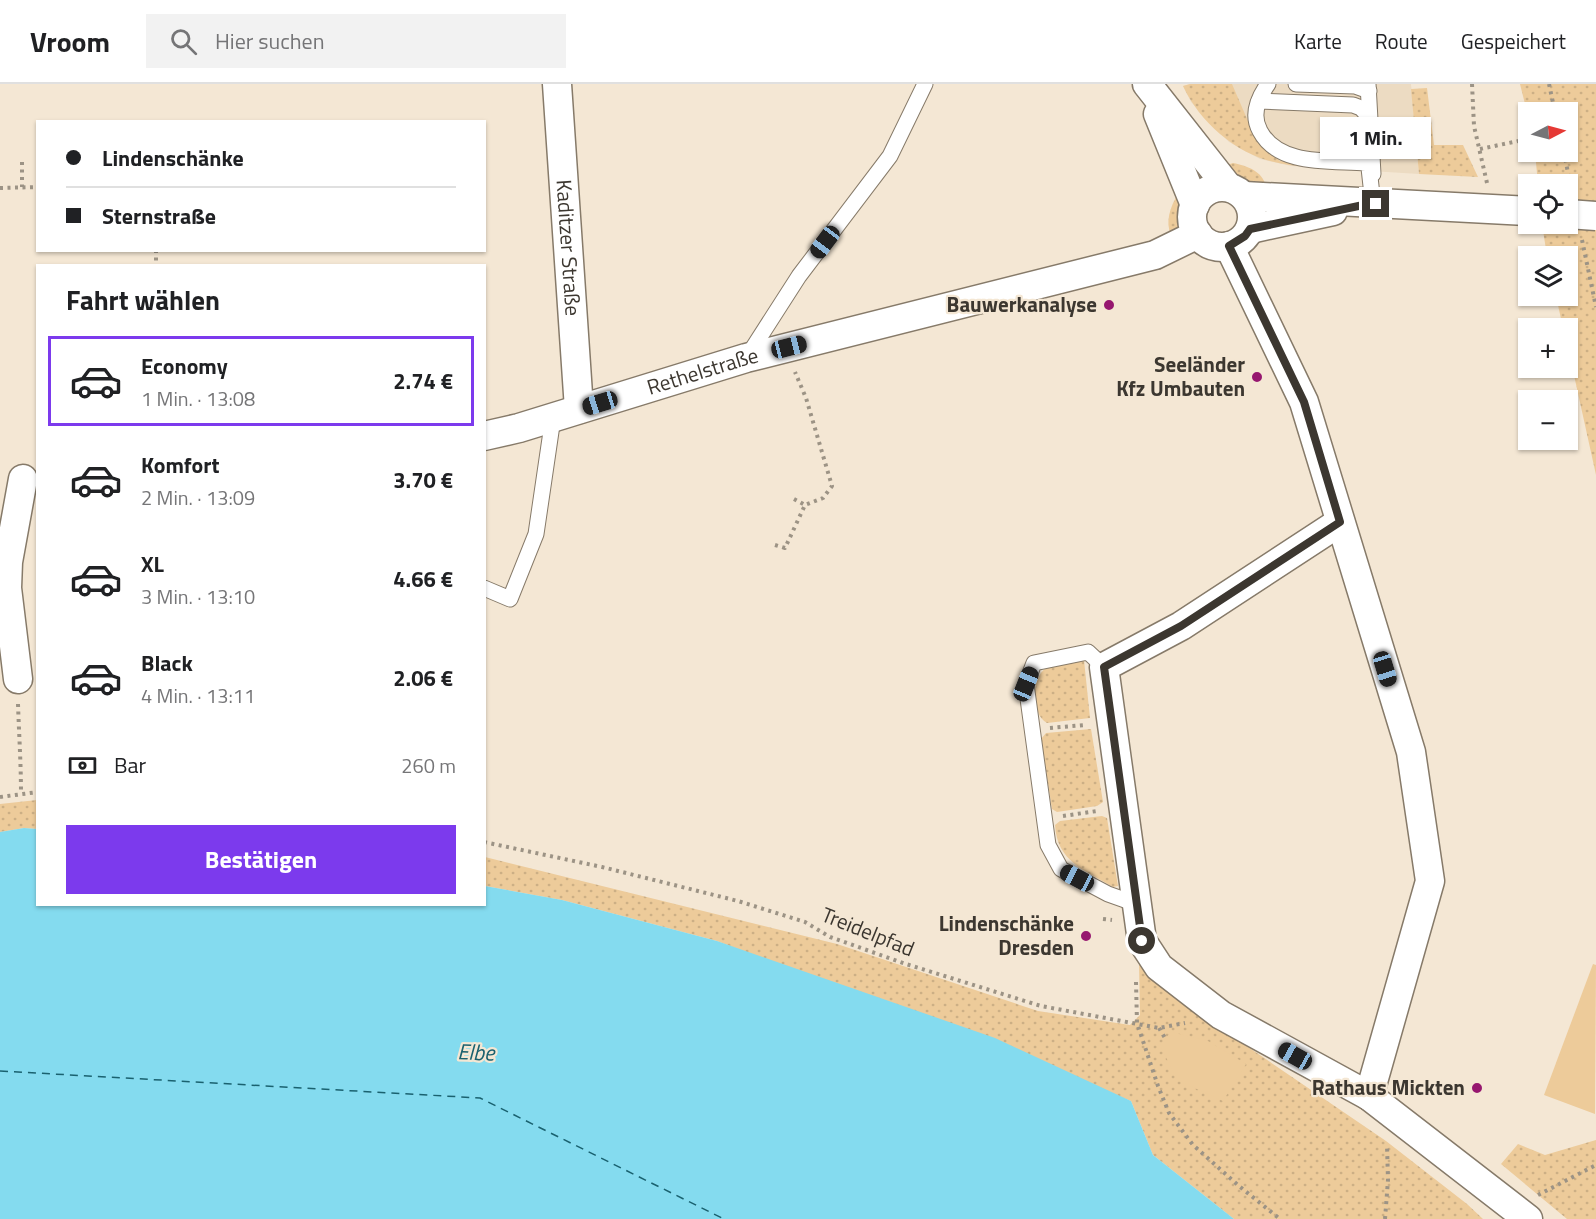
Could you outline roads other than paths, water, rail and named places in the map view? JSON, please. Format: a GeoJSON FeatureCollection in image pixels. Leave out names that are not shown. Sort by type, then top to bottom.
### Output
{"type":"FeatureCollection","features":[{"type":"Feature","properties":{"kind":"street","name":"Kaditzer Straße"},"geometry":{"type":"LineString","coordinates":[[557,84],[566,414]]}},
{"type":"Feature","properties":{"kind":"street"},"geometry":{"type":"LineString","coordinates":[[1146,84],[1252,212],[1240,237],[1304,402],[1411,752],[1430,881],[1369,1096]]}},
{"type":"Feature","properties":{"kind":"street"},"geometry":{"type":"LineString","coordinates":[[1146,84],[1195,205]]}},
{"type":"Feature","properties":{"kind":"street"},"geometry":{"type":"LineString","coordinates":[[1372,204],[1212,245],[1198,234],[1193,225],[1192,214],[1200,196],[1218,187],[1236,191],[1372,204],[1513,209]]}},
{"type":"Feature","properties":{"kind":"street"},"geometry":{"type":"LineString","coordinates":[[1578,215],[1596,216]]}},
{"type":"Feature","properties":{"kind":"street","name":"Rethelstraße"},"geometry":{"type":"LineString","coordinates":[[486,436],[566,414],[746,358],[1155,255],[1198,234]]}},
{"type":"Feature","properties":{"kind":"street"},"geometry":{"type":"LineString","coordinates":[[12,676],[7,588],[4,576],[20,479]]}},
{"type":"Feature","properties":{"kind":"street"},"geometry":{"type":"LineString","coordinates":[[1340,522],[1181,626],[1104,667],[1139,905],[1142,941],[1159,967],[1221,1015],[1369,1096],[1524,1215]]}},
{"type":"Feature","properties":{"kind":"lane"},"geometry":{"type":"LineString","coordinates":[[746,358],[799,276],[890,156],[925,84]]}},
{"type":"Feature","properties":{"kind":"lane"},"geometry":{"type":"LineString","coordinates":[[1268,84],[1258,101],[1256,113],[1257,126],[1264,140],[1279,152],[1301,158],[1366,163],[1369,168],[1372,204]]}},
{"type":"Feature","properties":{"kind":"lane"},"geometry":{"type":"LineString","coordinates":[[1296,84],[1368,87],[1372,204]]}},
{"type":"Feature","properties":{"kind":"lane"},"geometry":{"type":"LineString","coordinates":[[1258,101],[1353,105],[1361,108],[1370,117]]}},
{"type":"Feature","properties":{"kind":"lane"},"geometry":{"type":"LineString","coordinates":[[486,589],[510,599],[536,534],[566,414]]}},
{"type":"Feature","properties":{"kind":"lane"},"geometry":{"type":"LineString","coordinates":[[1104,667],[1088,652],[1034,663],[1026,684],[1044,819],[1048,845],[1061,869],[1108,894],[1139,905]]}},
{"type":"Feature","properties":{"kind":"water","name":"Elbe"},"geometry":{"type":"Polygon","coordinates":[[[24,828],[36,829],[36,906],[486,906],[486,886],[562,900],[717,941],[995,1038],[1131,1101],[1153,1155],[1234,1219],[0,1219],[0,832],[24,828]]]}},
{"type":"Feature","properties":{"kind":"place","name":"Bauwerkanalyse"},"geometry":{"type":"Point","coordinates":[1109,305]}},
{"type":"Feature","properties":{"kind":"place","name":"Seeländer Kfz Umbauten"},"geometry":{"type":"Point","coordinates":[1257,377]}},
{"type":"Feature","properties":{"kind":"place","name":"Lindenschänke Dresden"},"geometry":{"type":"Point","coordinates":[1086,936]}},
{"type":"Feature","properties":{"kind":"place","name":"Rathaus Mickten"},"geometry":{"type":"Point","coordinates":[1477,1088]}}]}
